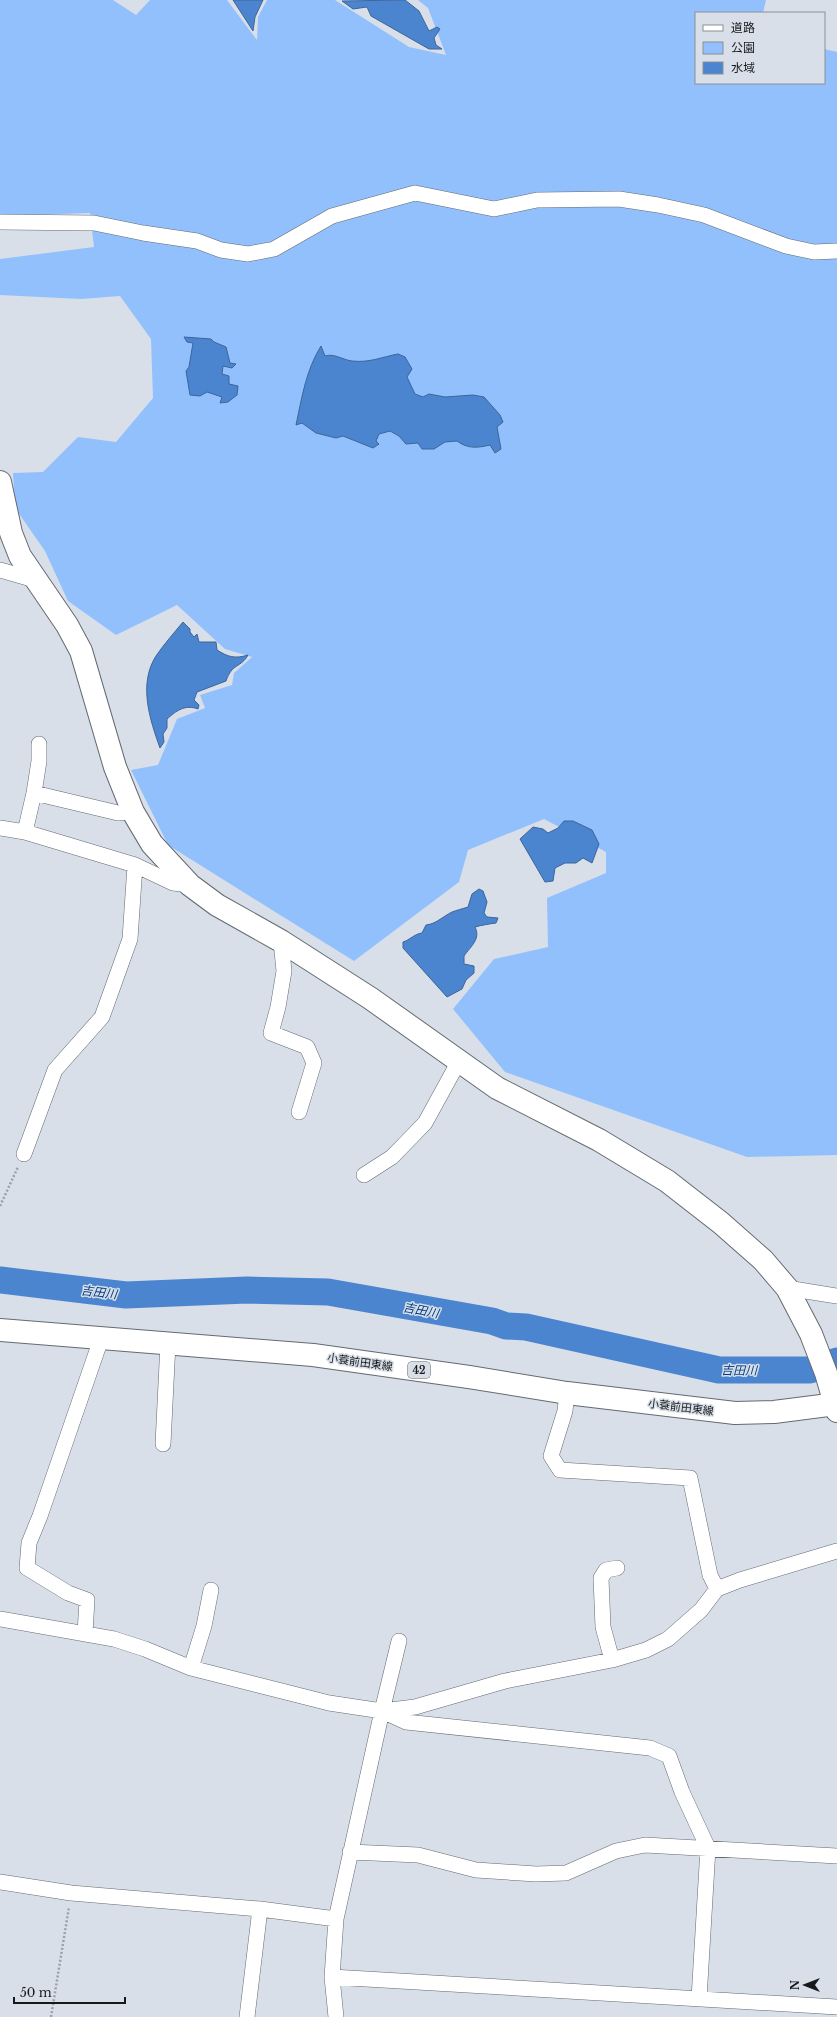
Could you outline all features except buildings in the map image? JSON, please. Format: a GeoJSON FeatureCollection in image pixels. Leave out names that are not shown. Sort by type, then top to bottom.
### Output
{"type":"FeatureCollection","features":[{"type":"Feature","properties":{"kind":"street"},"geometry":{"type":"LineString","coordinates":[[0,222],[94,223],[143,234],[197,241],[221,250],[248,254],[274,249],[332,216],[415,193],[494,209],[537,200],[619,199],[658,204],[704,215],[786,246],[814,252],[837,251]]}},
{"type":"Feature","properties":{"kind":"street"},"geometry":{"type":"LineString","coordinates":[[0,482],[11,533],[20,556],[67,625],[81,651],[115,767],[133,812],[152,844],[190,885],[217,905],[281,941],[370,998],[497,1088],[599,1140],[666,1181],[721,1222],[763,1260],[787,1288],[811,1334],[826,1373],[836,1406]]}},
{"type":"Feature","properties":{"kind":"street"},"geometry":{"type":"LineString","coordinates":[[0,570],[35,580]]}},
{"type":"Feature","properties":{"kind":"street"},"geometry":{"type":"LineString","coordinates":[[25,832],[34,794],[39,761],[39,744]]}},
{"type":"Feature","properties":{"kind":"street"},"geometry":{"type":"LineString","coordinates":[[34,794],[118,813],[133,812]]}},
{"type":"Feature","properties":{"kind":"street"},"geometry":{"type":"LineString","coordinates":[[0,828],[25,832],[135,865],[173,883],[190,885]]}},
{"type":"Feature","properties":{"kind":"street"},"geometry":{"type":"LineString","coordinates":[[24,1154],[55,1070],[102,1017],[130,939],[135,865]]}},
{"type":"Feature","properties":{"kind":"street"},"geometry":{"type":"LineString","coordinates":[[281,941],[284,972],[278,1007],[271,1033],[307,1047],[314,1063],[299,1112]]}},
{"type":"Feature","properties":{"kind":"street"},"geometry":{"type":"LineString","coordinates":[[364,1175],[392,1157],[425,1123],[459,1061]]}},
{"type":"Feature","properties":{"kind":"street"},"geometry":{"type":"LineString","coordinates":[[787,1288],[837,1296]]}},
{"type":"Feature","properties":{"kind":"street","name":"小蓑前田東線"},"geometry":{"type":"LineString","coordinates":[[0,1330],[313,1355],[567,1393],[735,1413],[774,1412],[836,1406]]}},
{"type":"Feature","properties":{"kind":"street"},"geometry":{"type":"LineString","coordinates":[[85,1633],[87,1600],[68,1594],[27,1568],[27,1562],[29,1543],[40,1516],[101,1339]]}},
{"type":"Feature","properties":{"kind":"street"},"geometry":{"type":"LineString","coordinates":[[162,1444],[168,1343]]}},
{"type":"Feature","properties":{"kind":"street"},"geometry":{"type":"LineString","coordinates":[[567,1393],[565,1411],[551,1456],[560,1470],[690,1478],[710,1575],[718,1589]]}},
{"type":"Feature","properties":{"kind":"street"},"geometry":{"type":"LineString","coordinates":[[0,1619],[114,1639],[145,1649],[191,1668],[329,1703],[382,1711],[415,1707],[505,1681],[612,1660],[646,1650],[668,1639],[701,1610],[718,1589],[740,1580],[837,1551]]}},
{"type":"Feature","properties":{"kind":"street"},"geometry":{"type":"LineString","coordinates":[[612,1660],[603,1627],[600,1578],[606,1570],[617,1568]]}},
{"type":"Feature","properties":{"kind":"street"},"geometry":{"type":"LineString","coordinates":[[191,1668],[204,1626],[212,1590]]}},
{"type":"Feature","properties":{"kind":"street"},"geometry":{"type":"LineString","coordinates":[[336,2017],[332,1977],[336,1919],[399,1641]]}},
{"type":"Feature","properties":{"kind":"street"},"geometry":{"type":"LineString","coordinates":[[382,1711],[406,1722],[650,1748],[669,1756],[682,1792],[708,1848],[699,1999]]}},
{"type":"Feature","properties":{"kind":"street"},"geometry":{"type":"LineString","coordinates":[[350,1852],[418,1855],[476,1870],[536,1874],[566,1873],[616,1851],[644,1845],[837,1856]]}},
{"type":"Feature","properties":{"kind":"street"},"geometry":{"type":"LineString","coordinates":[[0,1882],[71,1893],[260,1909],[336,1919]]}},
{"type":"Feature","properties":{"kind":"street"},"geometry":{"type":"LineString","coordinates":[[247,2017],[260,1909]]}},
{"type":"Feature","properties":{"kind":"street"},"geometry":{"type":"LineString","coordinates":[[332,1977],[837,2007]]}},
{"type":"Feature","properties":{"kind":"path"},"geometry":{"type":"LineString","coordinates":[[0,1206],[24,1154]]}},
{"type":"Feature","properties":{"kind":"path"},"geometry":{"type":"LineString","coordinates":[[51,2017],[71,1893]]}},
{"type":"Feature","properties":{"kind":"green space"},"geometry":{"type":"Polygon","coordinates":[[[0,0],[113,0],[136,15],[150,0],[227,0],[257,40],[258,17],[267,0],[335,0],[409,47],[446,55],[428,8],[418,0],[766,0],[763,12],[695,12],[695,84],[825,84],[825,49],[837,52],[837,1155],[747,1157],[505,1072],[453,1009],[494,959],[548,947],[547,898],[606,873],[606,852],[544,819],[468,850],[459,882],[354,961],[168,845],[131,770],[158,765],[177,719],[205,708],[200,695],[232,685],[234,673],[252,657],[225,649],[177,605],[116,635],[68,601],[45,551],[15,508],[13,473],[43,472],[78,437],[116,442],[153,398],[151,339],[120,296],[81,299],[0,295],[0,259],[94,247],[90,213],[0,216],[0,0]]]}},
{"type":"Feature","properties":{"kind":"water"},"geometry":{"type":"Polygon","coordinates":[[[233,0],[263,0],[255,17],[253,31],[233,0]]]}},
{"type":"Feature","properties":{"kind":"water"},"geometry":{"type":"Polygon","coordinates":[[[405,0],[419,11],[429,31],[437,27],[440,29],[434,38],[436,45],[442,49],[429,49],[371,16],[367,7],[353,9],[342,1],[405,0]]]}},
{"type":"Feature","properties":{"kind":"water"},"geometry":{"type":"Polygon","coordinates":[[[184,337],[211,339],[214,342],[226,347],[230,363],[236,364],[232,368],[223,366],[222,374],[229,376],[229,384],[238,386],[237,395],[228,402],[220,403],[222,397],[207,392],[200,396],[190,395],[186,371],[189,367],[193,343],[187,342],[184,337]]]}},
{"type":"Feature","properties":{"kind":"water"},"geometry":{"type":"Polygon","coordinates":[[[321,346],[325,356],[335,356],[352,361],[370,360],[398,354],[405,357],[412,369],[407,377],[415,394],[423,397],[429,394],[445,397],[473,395],[484,397],[500,415],[503,422],[497,427],[501,449],[495,453],[490,445],[473,447],[461,444],[457,441],[445,442],[434,449],[422,449],[418,443],[406,444],[399,436],[390,431],[379,434],[376,441],[379,444],[373,448],[343,436],[336,438],[316,433],[302,423],[296,425],[308,374],[321,346]]]}},
{"type":"Feature","properties":{"kind":"water"},"geometry":{"type":"Polygon","coordinates":[[[183,622],[190,629],[190,632],[194,637],[197,634],[199,642],[216,642],[217,650],[228,656],[239,657],[248,655],[231,671],[226,681],[197,692],[194,700],[199,705],[198,709],[189,707],[181,709],[167,719],[167,728],[163,734],[164,742],[160,748],[150,714],[147,690],[148,678],[156,656],[183,622]]]}},
{"type":"Feature","properties":{"kind":"water"},"geometry":{"type":"Polygon","coordinates":[[[564,821],[573,821],[592,830],[599,844],[592,863],[583,858],[576,863],[565,863],[555,868],[553,881],[545,882],[520,839],[533,827],[543,829],[548,833],[558,828],[564,821]]]}},
{"type":"Feature","properties":{"kind":"water"},"geometry":{"type":"Polygon","coordinates":[[[479,889],[483,891],[487,902],[484,913],[487,917],[498,918],[496,923],[475,927],[477,931],[476,939],[464,956],[464,964],[474,966],[474,973],[466,980],[462,989],[447,997],[403,948],[403,942],[422,933],[426,925],[436,922],[452,912],[468,907],[472,894],[479,889]]]}},
{"type":"Feature","properties":{"kind":"waterway","name":"吉田川"},"geometry":{"type":"LineString","coordinates":[[0,1280],[126,1295],[247,1290],[328,1292],[492,1321],[506,1326],[526,1327],[719,1370],[810,1370],[837,1361]]}}]}
